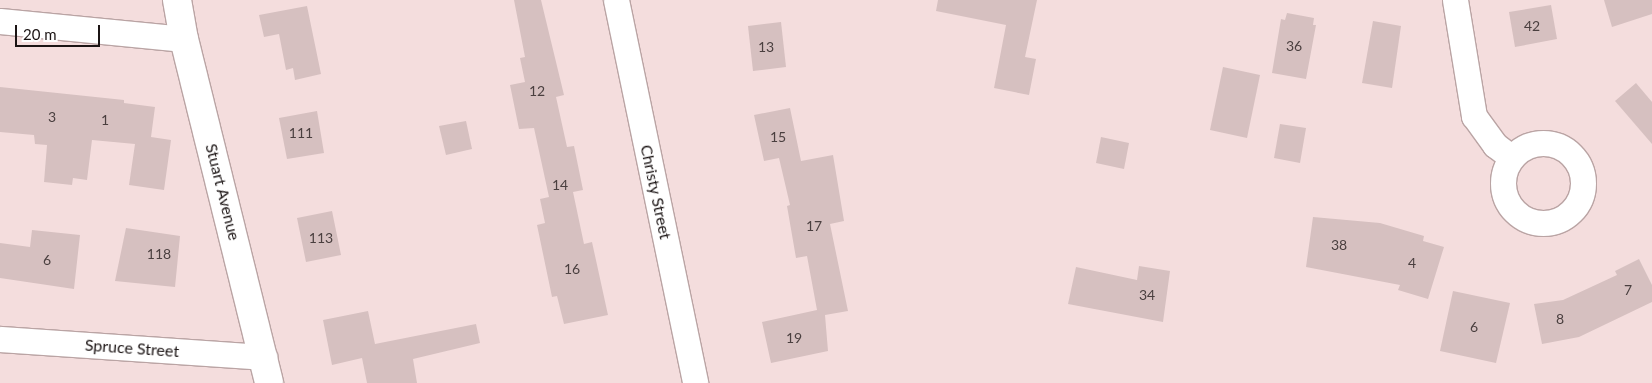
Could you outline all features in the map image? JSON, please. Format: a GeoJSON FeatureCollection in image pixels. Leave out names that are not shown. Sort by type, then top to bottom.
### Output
{"type":"FeatureCollection","features":[{"type":"Feature","properties":{"kind":"street","name":"Stuart Avenue"},"geometry":{"type":"LineString","coordinates":[[177,0],[184,39],[267,370]]}},
{"type":"Feature","properties":{"kind":"street","name":"Christy Street"},"geometry":{"type":"LineString","coordinates":[[616,0],[695,383]]}},
{"type":"Feature","properties":{"kind":"street"},"geometry":{"type":"LineString","coordinates":[[1455,0],[1474,116],[1495,145],[1511,157]]}},
{"type":"Feature","properties":{"kind":"street"},"geometry":{"type":"LineString","coordinates":[[0,22],[184,39]]}},
{"type":"Feature","properties":{"kind":"street","name":"Spruce Street"},"geometry":{"type":"LineString","coordinates":[[0,339],[267,370]]}},
{"type":"Feature","properties":{"kind":"building"},"geometry":{"type":"Polygon","coordinates":[[[514,0],[541,0],[564,95],[556,97],[567,147],[574,146],[583,190],[573,192],[584,244],[592,242],[608,315],[564,324],[557,296],[552,297],[537,225],[545,223],[540,199],[549,197],[534,128],[519,129],[510,85],[525,82],[520,58],[525,57],[514,0]]]}},
{"type":"Feature","properties":{"kind":"building"},"geometry":{"type":"Polygon","coordinates":[[[938,0],[1037,0],[1025,57],[1036,59],[1029,95],[994,88],[1006,25],[936,11],[938,0]]]}},
{"type":"Feature","properties":{"kind":"building"},"geometry":{"type":"Polygon","coordinates":[[[1604,0],[1652,0],[1652,14],[1612,27],[1604,0]]]}},
{"type":"Feature","properties":{"kind":"building"},"geometry":{"type":"Polygon","coordinates":[[[1551,5],[1557,39],[1515,47],[1509,12],[1551,5]]]}},
{"type":"Feature","properties":{"kind":"building"},"geometry":{"type":"Polygon","coordinates":[[[307,6],[321,74],[295,80],[293,68],[286,70],[279,34],[264,37],[259,15],[307,6]]]}},
{"type":"Feature","properties":{"kind":"building"},"geometry":{"type":"Polygon","coordinates":[[[1287,13],[1314,18],[1313,25],[1316,25],[1306,79],[1272,73],[1281,19],[1285,20],[1287,13]]]}},
{"type":"Feature","properties":{"kind":"building"},"geometry":{"type":"Polygon","coordinates":[[[1373,21],[1401,26],[1392,88],[1362,83],[1373,21]]]}},
{"type":"Feature","properties":{"kind":"building"},"geometry":{"type":"Polygon","coordinates":[[[781,22],[786,67],[753,71],[748,26],[781,22]]]}},
{"type":"Feature","properties":{"kind":"building"},"geometry":{"type":"Polygon","coordinates":[[[1223,67],[1260,75],[1247,138],[1210,130],[1223,67]]]}},
{"type":"Feature","properties":{"kind":"building"},"geometry":{"type":"Polygon","coordinates":[[[1636,83],[1652,102],[1652,144],[1615,101],[1636,83]]]}},
{"type":"Feature","properties":{"kind":"building"},"geometry":{"type":"Polygon","coordinates":[[[0,87],[124,100],[124,103],[155,107],[151,137],[171,140],[164,190],[129,185],[135,144],[92,140],[87,180],[73,178],[72,185],[44,182],[47,145],[35,144],[34,135],[0,132],[0,87]]]}},
{"type":"Feature","properties":{"kind":"building"},"geometry":{"type":"Polygon","coordinates":[[[790,108],[801,161],[833,155],[844,221],[830,224],[848,311],[825,315],[828,351],[771,363],[762,322],[817,310],[807,256],[796,258],[787,206],[790,205],[779,158],[764,161],[754,115],[790,108]]]}},
{"type":"Feature","properties":{"kind":"building"},"geometry":{"type":"Polygon","coordinates":[[[317,111],[324,153],[287,159],[279,118],[317,111]]]}},
{"type":"Feature","properties":{"kind":"building"},"geometry":{"type":"Polygon","coordinates":[[[466,121],[472,149],[446,155],[439,126],[466,121]]]}},
{"type":"Feature","properties":{"kind":"building"},"geometry":{"type":"Polygon","coordinates":[[[1280,124],[1306,128],[1300,163],[1274,158],[1280,124]]]}},
{"type":"Feature","properties":{"kind":"building"},"geometry":{"type":"Polygon","coordinates":[[[1101,137],[1129,143],[1124,169],[1096,163],[1101,137]]]}},
{"type":"Feature","properties":{"kind":"building"},"geometry":{"type":"Polygon","coordinates":[[[332,211],[341,255],[306,262],[297,218],[332,211]]]}},
{"type":"Feature","properties":{"kind":"building"},"geometry":{"type":"Polygon","coordinates":[[[1313,217],[1380,223],[1424,236],[1423,241],[1444,247],[1428,299],[1398,290],[1400,285],[1306,267],[1313,217]]]}},
{"type":"Feature","properties":{"kind":"building"},"geometry":{"type":"Polygon","coordinates":[[[126,228],[180,236],[175,287],[115,281],[126,228]]]}},
{"type":"Feature","properties":{"kind":"building"},"geometry":{"type":"Polygon","coordinates":[[[32,230],[80,235],[74,289],[0,278],[0,243],[30,247],[32,230]]]}},
{"type":"Feature","properties":{"kind":"building"},"geometry":{"type":"Polygon","coordinates":[[[1639,259],[1652,285],[1652,302],[1579,337],[1542,344],[1534,304],[1563,300],[1617,275],[1615,271],[1639,259]]]}},
{"type":"Feature","properties":{"kind":"building"},"geometry":{"type":"Polygon","coordinates":[[[1139,266],[1170,271],[1163,322],[1068,304],[1076,267],[1137,280],[1139,266]]]}},
{"type":"Feature","properties":{"kind":"building"},"geometry":{"type":"Polygon","coordinates":[[[1453,291],[1510,303],[1496,363],[1440,351],[1453,291]]]}},
{"type":"Feature","properties":{"kind":"building"},"geometry":{"type":"Polygon","coordinates":[[[368,311],[375,344],[476,324],[480,343],[413,359],[417,383],[367,383],[362,358],[332,365],[323,320],[368,311]]]}}]}
